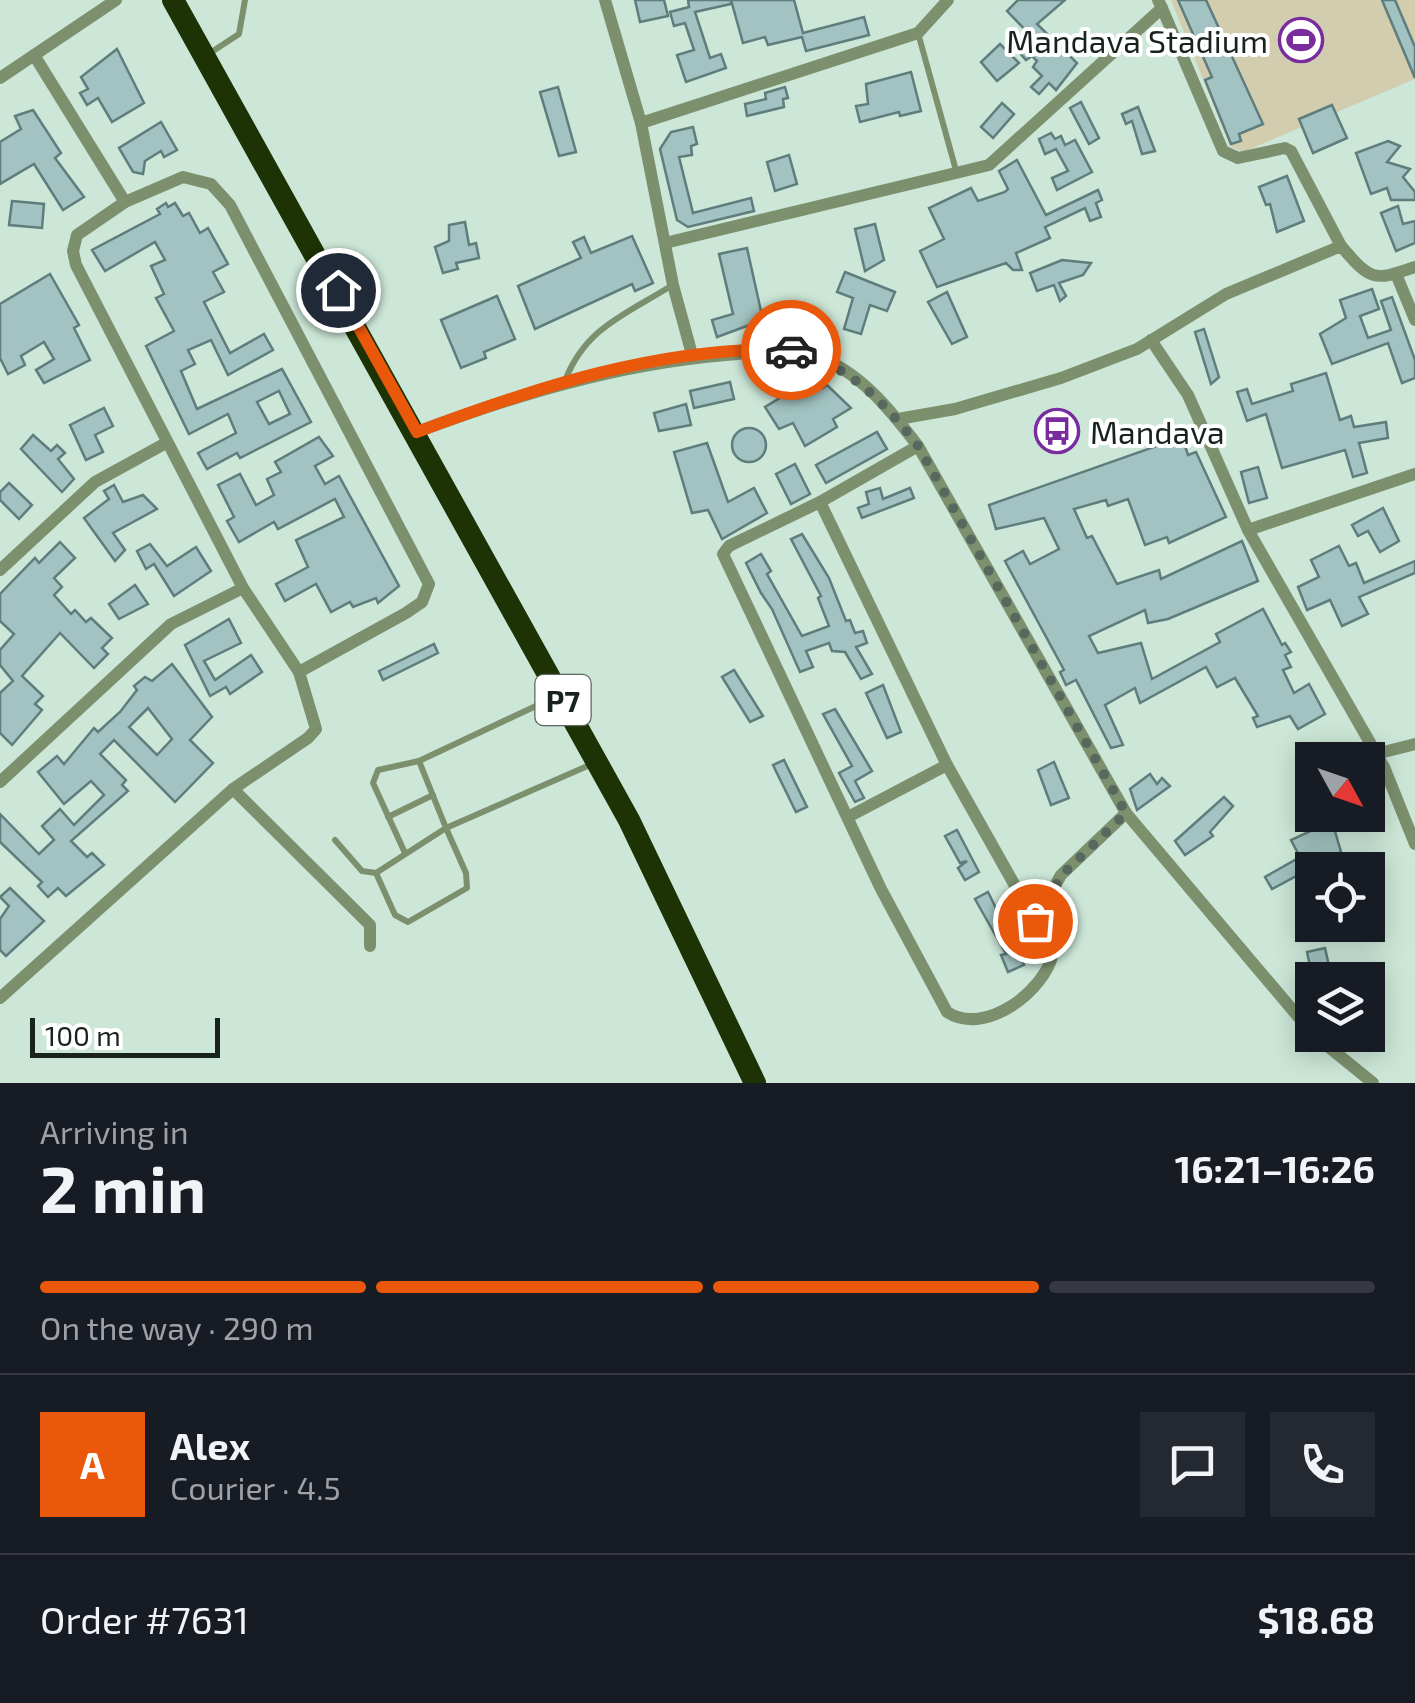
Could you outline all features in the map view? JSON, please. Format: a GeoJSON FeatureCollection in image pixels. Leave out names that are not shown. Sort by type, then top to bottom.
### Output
{"type":"FeatureCollection","features":[{"type":"Feature","properties":{"kind":"highway","name":"P7"},"geometry":{"type":"LineString","coordinates":[[173,0],[417,432],[597,762],[755,1083]]}},
{"type":"Feature","properties":{"kind":"street"},"geometry":{"type":"LineString","coordinates":[[0,78],[116,0]]}},
{"type":"Feature","properties":{"kind":"street"},"geometry":{"type":"LineString","coordinates":[[606,0],[641,122],[673,285],[693,358]]}},
{"type":"Feature","properties":{"kind":"street"},"geometry":{"type":"LineString","coordinates":[[641,122],[918,34],[948,0]]}},
{"type":"Feature","properties":{"kind":"street"},"geometry":{"type":"LineString","coordinates":[[666,243],[989,165],[1160,4],[1223,151],[1238,158],[1284,148],[1291,151],[1342,246],[1363,272],[1382,279],[1415,267]]}},
{"type":"Feature","properties":{"kind":"street"},"geometry":{"type":"LineString","coordinates":[[34,56],[125,202]]}},
{"type":"Feature","properties":{"kind":"street"},"geometry":{"type":"LineString","coordinates":[[0,998],[232,790],[316,729],[299,672],[243,588],[166,443],[73,251],[77,235],[125,202],[183,177],[212,184],[230,205],[430,584],[422,602],[406,613],[299,672]]}},
{"type":"Feature","properties":{"kind":"street"},"geometry":{"type":"LineString","coordinates":[[898,420],[955,409],[1061,378],[1151,340],[1226,294],[1342,246]]}},
{"type":"Feature","properties":{"kind":"street"},"geometry":{"type":"LineString","coordinates":[[1396,274],[1415,320]]}},
{"type":"Feature","properties":{"kind":"street"},"geometry":{"type":"LineString","coordinates":[[1151,340],[1188,395],[1248,530],[1369,742]]}},
{"type":"Feature","properties":{"kind":"street"},"geometry":{"type":"LineString","coordinates":[[417,432],[564,382],[693,358],[788,350],[842,368],[898,420],[918,446],[1126,813],[1295,1013]]}},
{"type":"Feature","properties":{"kind":"street"},"geometry":{"type":"LineString","coordinates":[[0,570],[94,482],[166,443]]}},
{"type":"Feature","properties":{"kind":"street"},"geometry":{"type":"LineString","coordinates":[[820,502],[947,766],[1053,953],[1049,972],[999,1012],[959,1020],[947,1012],[848,817],[724,554],[729,546],[820,502],[918,446]]}},
{"type":"Feature","properties":{"kind":"street"},"geometry":{"type":"LineString","coordinates":[[1248,530],[1415,474]]}},
{"type":"Feature","properties":{"kind":"street"},"geometry":{"type":"LineString","coordinates":[[0,782],[171,624],[243,588]]}},
{"type":"Feature","properties":{"kind":"street"},"geometry":{"type":"LineString","coordinates":[[1385,752],[1415,744]]}},
{"type":"Feature","properties":{"kind":"street"},"geometry":{"type":"LineString","coordinates":[[848,817],[947,766]]}},
{"type":"Feature","properties":{"kind":"street"},"geometry":{"type":"LineString","coordinates":[[1385,775],[1415,844]]}},
{"type":"Feature","properties":{"kind":"street"},"geometry":{"type":"LineString","coordinates":[[232,790],[370,925],[370,946]]}},
{"type":"Feature","properties":{"kind":"street"},"geometry":{"type":"LineString","coordinates":[[1035,921],[1062,875],[1126,813]]}},
{"type":"Feature","properties":{"kind":"street"},"geometry":{"type":"LineString","coordinates":[[1330,1052],[1374,1083]]}},
{"type":"Feature","properties":{"kind":"lane"},"geometry":{"type":"LineString","coordinates":[[205,56],[240,34],[245,0]]}},
{"type":"Feature","properties":{"kind":"lane"},"geometry":{"type":"LineString","coordinates":[[918,34],[957,175]]}},
{"type":"Feature","properties":{"kind":"lane"},"geometry":{"type":"LineString","coordinates":[[564,382],[575,354],[588,338],[673,285]]}},
{"type":"Feature","properties":{"kind":"lane"},"geometry":{"type":"LineString","coordinates":[[405,853],[373,783],[378,770],[419,761],[560,695]]}},
{"type":"Feature","properties":{"kind":"lane"},"geometry":{"type":"LineString","coordinates":[[376,873],[401,921],[408,922],[467,888],[466,873],[419,761]]}},
{"type":"Feature","properties":{"kind":"lane"},"geometry":{"type":"LineString","coordinates":[[335,840],[362,871],[376,873],[446,828],[597,762]]}},
{"type":"Feature","properties":{"kind":"lane"},"geometry":{"type":"LineString","coordinates":[[388,817],[433,795]]}},
{"type":"Feature","properties":{"kind":"shaded area","name":"Mandava Stadium"},"geometry":{"type":"Polygon","coordinates":[[[1171,0],[1415,0],[1415,79],[1243,152],[1230,146],[1171,0]]]}},
{"type":"Feature","properties":{"kind":"building"},"geometry":{"type":"Polygon","coordinates":[[[635,0],[664,0],[668,16],[640,22],[635,0]]]}},
{"type":"Feature","properties":{"kind":"building"},"geometry":{"type":"Polygon","coordinates":[[[688,0],[731,0],[731,4],[695,12],[710,58],[721,54],[726,68],[686,82],[677,55],[694,50],[685,23],[674,26],[670,12],[689,7],[688,0]]]}},
{"type":"Feature","properties":{"kind":"building"},"geometry":{"type":"Polygon","coordinates":[[[731,0],[794,0],[803,33],[864,17],[869,35],[806,51],[802,37],[768,45],[765,37],[743,43],[731,0]]]}},
{"type":"Feature","properties":{"kind":"building"},"geometry":{"type":"Polygon","coordinates":[[[1018,0],[1065,0],[1037,24],[1077,63],[1056,90],[1049,83],[1039,94],[1031,87],[1042,76],[1033,67],[1037,61],[1032,56],[1026,60],[1019,52],[1033,38],[1007,11],[1018,0]]]}},
{"type":"Feature","properties":{"kind":"building"},"geometry":{"type":"Polygon","coordinates":[[[1178,0],[1206,0],[1263,124],[1239,134],[1241,141],[1231,144],[1205,80],[1212,77],[1178,0]]]}},
{"type":"Feature","properties":{"kind":"building"},"geometry":{"type":"Polygon","coordinates":[[[1382,0],[1395,0],[1415,47],[1415,78],[1382,0]]]}},
{"type":"Feature","properties":{"kind":"building"},"geometry":{"type":"Polygon","coordinates":[[[1000,44],[1019,63],[997,81],[981,62],[1000,44]]]}},
{"type":"Feature","properties":{"kind":"building"},"geometry":{"type":"Polygon","coordinates":[[[117,49],[144,103],[112,122],[98,98],[87,105],[80,93],[88,89],[81,77],[117,49]]]}},
{"type":"Feature","properties":{"kind":"building"},"geometry":{"type":"Polygon","coordinates":[[[911,72],[921,111],[860,122],[856,106],[868,104],[866,84],[911,72]]]}},
{"type":"Feature","properties":{"kind":"building"},"geometry":{"type":"Polygon","coordinates":[[[558,87],[576,152],[559,156],[540,92],[558,87]]]}},
{"type":"Feature","properties":{"kind":"building"},"geometry":{"type":"Polygon","coordinates":[[[785,87],[788,98],[783,99],[784,107],[747,116],[745,104],[766,99],[765,93],[785,87]]]}},
{"type":"Feature","properties":{"kind":"building"},"geometry":{"type":"Polygon","coordinates":[[[1081,102],[1099,138],[1089,144],[1070,108],[1081,102]]]}},
{"type":"Feature","properties":{"kind":"building"},"geometry":{"type":"Polygon","coordinates":[[[1002,103],[1014,114],[993,138],[981,127],[1002,103]]]}},
{"type":"Feature","properties":{"kind":"building"},"geometry":{"type":"Polygon","coordinates":[[[1332,105],[1347,138],[1313,153],[1299,119],[1332,105]]]}},
{"type":"Feature","properties":{"kind":"building"},"geometry":{"type":"Polygon","coordinates":[[[1138,107],[1155,151],[1142,154],[1132,121],[1126,124],[1122,114],[1138,107]]]}},
{"type":"Feature","properties":{"kind":"building"},"geometry":{"type":"Polygon","coordinates":[[[33,110],[61,153],[55,158],[84,197],[63,210],[34,164],[0,184],[0,142],[21,129],[15,116],[33,110]]]}},
{"type":"Feature","properties":{"kind":"building"},"geometry":{"type":"Polygon","coordinates":[[[161,122],[177,150],[164,157],[161,151],[145,161],[143,174],[133,172],[119,148],[161,122]]]}},
{"type":"Feature","properties":{"kind":"building"},"geometry":{"type":"Polygon","coordinates":[[[693,127],[697,144],[691,146],[692,155],[679,157],[693,213],[751,198],[754,211],[688,227],[677,220],[660,149],[671,132],[693,127]]]}},
{"type":"Feature","properties":{"kind":"building"},"geometry":{"type":"Polygon","coordinates":[[[1051,133],[1055,139],[1061,136],[1065,145],[1075,140],[1092,172],[1057,190],[1052,178],[1068,171],[1056,149],[1045,154],[1039,139],[1051,133]]]}},
{"type":"Feature","properties":{"kind":"building"},"geometry":{"type":"Polygon","coordinates":[[[1388,141],[1400,146],[1387,162],[1410,169],[1403,177],[1415,192],[1415,200],[1391,200],[1387,188],[1371,194],[1356,153],[1388,141]]]}},
{"type":"Feature","properties":{"kind":"building"},"geometry":{"type":"Polygon","coordinates":[[[789,155],[797,184],[775,191],[767,162],[789,155]]]}},
{"type":"Feature","properties":{"kind":"building"},"geometry":{"type":"Polygon","coordinates":[[[1017,160],[1046,215],[1098,190],[1102,200],[1096,203],[1101,217],[1090,221],[1085,208],[1045,227],[1050,238],[1016,253],[1022,270],[1013,270],[1006,263],[937,287],[920,251],[944,239],[929,208],[971,188],[978,201],[1005,192],[1008,189],[999,171],[1017,160]]]}},
{"type":"Feature","properties":{"kind":"building"},"geometry":{"type":"Polygon","coordinates":[[[1287,176],[1304,221],[1277,232],[1270,204],[1266,205],[1259,187],[1287,176]]]}},
{"type":"Feature","properties":{"kind":"building"},"geometry":{"type":"Polygon","coordinates":[[[12,201],[44,204],[42,228],[9,225],[12,201]]]}},
{"type":"Feature","properties":{"kind":"building"},"geometry":{"type":"Polygon","coordinates":[[[175,203],[183,216],[189,213],[200,233],[208,228],[228,264],[213,272],[224,292],[204,302],[230,353],[264,334],[273,350],[228,375],[211,340],[188,350],[195,364],[181,371],[197,409],[282,369],[311,422],[240,458],[237,453],[207,469],[198,453],[236,433],[228,414],[189,434],[146,346],[174,331],[156,298],[164,294],[151,266],[165,260],[155,242],[105,271],[92,250],[160,214],[157,209],[175,203]],[[279,391],[257,402],[269,424],[290,414],[279,391]]]}},
{"type":"Feature","properties":{"kind":"building"},"geometry":{"type":"Polygon","coordinates":[[[1398,206],[1403,224],[1415,221],[1415,243],[1396,251],[1381,213],[1398,206]]]}},
{"type":"Feature","properties":{"kind":"building"},"geometry":{"type":"Polygon","coordinates":[[[465,222],[469,245],[476,243],[479,258],[456,263],[458,269],[443,273],[435,247],[449,241],[449,225],[465,222]]]}},
{"type":"Feature","properties":{"kind":"building"},"geometry":{"type":"Polygon","coordinates":[[[875,224],[884,260],[865,271],[855,229],[875,224]]]}},
{"type":"Feature","properties":{"kind":"building"},"geometry":{"type":"Polygon","coordinates":[[[632,236],[653,283],[635,291],[632,284],[535,329],[518,286],[581,258],[573,242],[584,237],[591,253],[632,236]]]}},
{"type":"Feature","properties":{"kind":"building"},"geometry":{"type":"Polygon","coordinates":[[[747,248],[763,320],[717,337],[712,320],[733,314],[719,254],[747,248]]]}},
{"type":"Feature","properties":{"kind":"building"},"geometry":{"type":"Polygon","coordinates":[[[1062,260],[1091,263],[1083,275],[1059,283],[1066,296],[1060,301],[1054,285],[1037,291],[1030,273],[1062,260]]]}},
{"type":"Feature","properties":{"kind":"building"},"geometry":{"type":"Polygon","coordinates":[[[845,272],[895,292],[887,311],[870,305],[861,334],[844,329],[853,298],[837,292],[845,272]]]}},
{"type":"Feature","properties":{"kind":"building"},"geometry":{"type":"Polygon","coordinates":[[[50,274],[79,325],[74,328],[90,360],[44,383],[36,370],[54,359],[44,342],[21,356],[25,365],[8,374],[0,358],[0,304],[50,274]]]}},
{"type":"Feature","properties":{"kind":"building"},"geometry":{"type":"Polygon","coordinates":[[[1372,289],[1379,309],[1360,316],[1368,338],[1391,330],[1381,301],[1392,297],[1415,360],[1415,378],[1402,383],[1388,343],[1332,364],[1320,334],[1346,318],[1340,300],[1372,289]]]}},
{"type":"Feature","properties":{"kind":"building"},"geometry":{"type":"Polygon","coordinates":[[[947,292],[967,337],[952,344],[928,302],[947,292]]]}},
{"type":"Feature","properties":{"kind":"building"},"geometry":{"type":"Polygon","coordinates":[[[497,296],[515,339],[484,352],[486,358],[461,368],[441,320],[497,296]]]}},
{"type":"Feature","properties":{"kind":"building"},"geometry":{"type":"Polygon","coordinates":[[[1204,329],[1219,377],[1211,384],[1195,332],[1204,329]]]}},
{"type":"Feature","properties":{"kind":"building"},"geometry":{"type":"Polygon","coordinates":[[[1326,373],[1340,420],[1351,416],[1354,427],[1386,422],[1388,438],[1359,443],[1367,473],[1353,477],[1345,450],[1282,468],[1266,414],[1247,421],[1237,392],[1247,389],[1252,404],[1293,391],[1291,384],[1326,373]]]}},
{"type":"Feature","properties":{"kind":"building"},"geometry":{"type":"Polygon","coordinates":[[[810,380],[812,384],[818,380],[823,388],[827,385],[851,408],[833,419],[837,427],[805,446],[793,423],[779,429],[765,407],[810,380]]]}},
{"type":"Feature","properties":{"kind":"building"},"geometry":{"type":"Polygon","coordinates":[[[730,382],[734,399],[694,408],[690,391],[730,382]]]}},
{"type":"Feature","properties":{"kind":"building"},"geometry":{"type":"Polygon","coordinates":[[[686,404],[691,425],[659,431],[654,413],[686,404]]]}},
{"type":"Feature","properties":{"kind":"building"},"geometry":{"type":"Polygon","coordinates":[[[104,408],[113,426],[95,435],[103,452],[86,460],[70,425],[104,408]]]}},
{"type":"Feature","properties":{"kind":"building"},"geometry":{"type":"Polygon","coordinates":[[[749,428],[761,433],[766,445],[761,457],[749,462],[737,457],[732,445],[737,433],[749,428]]]}},
{"type":"Feature","properties":{"kind":"building"},"geometry":{"type":"Polygon","coordinates":[[[877,432],[887,449],[826,483],[816,465],[877,432]]]}},
{"type":"Feature","properties":{"kind":"building"},"geometry":{"type":"Polygon","coordinates":[[[33,435],[51,451],[57,445],[65,453],[58,459],[74,479],[62,492],[21,449],[33,435]]]}},
{"type":"Feature","properties":{"kind":"building"},"geometry":{"type":"Polygon","coordinates":[[[319,437],[333,456],[315,466],[325,484],[339,476],[399,586],[378,603],[376,598],[353,607],[350,602],[331,612],[316,584],[285,601],[276,584],[308,567],[296,540],[344,517],[335,499],[278,529],[274,522],[239,542],[227,521],[234,517],[218,485],[240,474],[256,505],[274,495],[267,479],[281,472],[275,462],[319,437]]]}},
{"type":"Feature","properties":{"kind":"building"},"geometry":{"type":"Polygon","coordinates":[[[1182,437],[1188,455],[1196,452],[1226,517],[1169,543],[1167,537],[1145,545],[1128,499],[1108,506],[1106,500],[1074,509],[1087,538],[1092,536],[1117,584],[1159,570],[1161,579],[1242,541],[1258,581],[1168,619],[1148,623],[1145,610],[1089,636],[1098,653],[1141,643],[1152,679],[1220,642],[1216,634],[1263,609],[1282,645],[1285,643],[1291,652],[1285,655],[1291,667],[1283,670],[1294,693],[1309,684],[1325,714],[1298,729],[1290,716],[1257,727],[1253,718],[1258,716],[1235,678],[1217,687],[1206,667],[1140,703],[1135,688],[1105,705],[1123,745],[1111,748],[1076,680],[1066,685],[1060,672],[1064,670],[1005,561],[1023,551],[1030,564],[1059,549],[1044,518],[996,529],[989,505],[1182,437]]]}},
{"type":"Feature","properties":{"kind":"building"},"geometry":{"type":"Polygon","coordinates":[[[707,443],[728,502],[754,488],[767,513],[722,539],[708,510],[692,513],[674,452],[707,443]]]}},
{"type":"Feature","properties":{"kind":"building"},"geometry":{"type":"Polygon","coordinates":[[[795,464],[810,494],[791,504],[776,474],[795,464]]]}},
{"type":"Feature","properties":{"kind":"building"},"geometry":{"type":"Polygon","coordinates":[[[1258,467],[1267,498],[1249,503],[1241,472],[1258,467]]]}},
{"type":"Feature","properties":{"kind":"building"},"geometry":{"type":"Polygon","coordinates":[[[9,483],[32,505],[19,519],[0,500],[0,492],[9,483]]]}},
{"type":"Feature","properties":{"kind":"building"},"geometry":{"type":"Polygon","coordinates":[[[114,485],[123,502],[143,495],[157,509],[113,533],[125,550],[115,561],[84,518],[109,499],[104,491],[114,485]]]}},
{"type":"Feature","properties":{"kind":"building"},"geometry":{"type":"Polygon","coordinates":[[[880,488],[883,499],[910,488],[914,498],[862,518],[858,508],[869,504],[866,492],[880,488]]]}},
{"type":"Feature","properties":{"kind":"building"},"geometry":{"type":"Polygon","coordinates":[[[1383,508],[1399,541],[1380,552],[1368,531],[1358,536],[1352,525],[1383,508]]]}},
{"type":"Feature","properties":{"kind":"building"},"geometry":{"type":"Polygon","coordinates":[[[802,534],[829,578],[846,621],[850,620],[855,633],[863,631],[867,643],[856,647],[872,674],[861,679],[845,652],[832,651],[829,643],[806,651],[813,667],[800,672],[746,563],[761,554],[771,571],[767,574],[802,636],[829,626],[818,598],[821,596],[791,539],[802,534]]]}},
{"type":"Feature","properties":{"kind":"building"},"geometry":{"type":"Polygon","coordinates":[[[60,542],[75,558],[54,578],[62,587],[54,595],[71,614],[75,610],[86,622],[91,618],[112,638],[102,648],[108,654],[94,668],[60,633],[22,676],[43,696],[35,704],[42,710],[12,745],[0,733],[0,693],[13,681],[0,665],[0,650],[14,634],[0,621],[0,594],[35,558],[39,563],[60,542]]]}},
{"type":"Feature","properties":{"kind":"building"},"geometry":{"type":"Polygon","coordinates":[[[150,544],[167,566],[196,547],[211,571],[174,596],[154,564],[146,569],[137,551],[150,544]]]}},
{"type":"Feature","properties":{"kind":"building"},"geometry":{"type":"Polygon","coordinates":[[[1339,546],[1349,566],[1356,563],[1364,583],[1415,561],[1415,573],[1359,597],[1368,614],[1342,626],[1330,600],[1307,610],[1298,587],[1319,577],[1311,560],[1339,546]]]}},
{"type":"Feature","properties":{"kind":"building"},"geometry":{"type":"Polygon","coordinates":[[[135,585],[148,604],[119,619],[109,604],[135,585]]]}},
{"type":"Feature","properties":{"kind":"building"},"geometry":{"type":"Polygon","coordinates":[[[229,619],[241,643],[204,661],[215,680],[251,655],[262,672],[230,694],[226,687],[210,696],[185,645],[229,619]]]}},
{"type":"Feature","properties":{"kind":"building"},"geometry":{"type":"Polygon","coordinates":[[[434,644],[438,653],[383,680],[379,671],[434,644]]]}},
{"type":"Feature","properties":{"kind":"building"},"geometry":{"type":"Polygon","coordinates":[[[172,664],[212,717],[190,740],[213,763],[175,802],[114,740],[100,754],[126,780],[122,785],[128,791],[71,841],[87,857],[92,853],[104,865],[66,896],[58,888],[48,897],[38,886],[42,882],[0,842],[0,814],[39,854],[54,840],[42,826],[60,809],[74,825],[104,795],[91,781],[64,804],[38,772],[57,756],[64,764],[94,728],[98,732],[120,712],[137,690],[134,686],[145,677],[152,681],[172,664]],[[148,708],[129,727],[157,755],[172,739],[148,708]]]}},
{"type":"Feature","properties":{"kind":"building"},"geometry":{"type":"Polygon","coordinates":[[[734,670],[763,716],[750,722],[722,677],[734,670]]]}},
{"type":"Feature","properties":{"kind":"building"},"geometry":{"type":"Polygon","coordinates":[[[883,685],[901,732],[887,738],[866,693],[883,685]]]}},
{"type":"Feature","properties":{"kind":"building"},"geometry":{"type":"Polygon","coordinates":[[[835,709],[872,771],[855,781],[864,798],[855,802],[839,773],[852,766],[823,714],[835,709]]]}},
{"type":"Feature","properties":{"kind":"building"},"geometry":{"type":"Polygon","coordinates":[[[784,760],[807,807],[796,812],[773,765],[784,760]]]}},
{"type":"Feature","properties":{"kind":"building"},"geometry":{"type":"Polygon","coordinates":[[[1054,762],[1069,798],[1051,805],[1038,770],[1054,762]]]}},
{"type":"Feature","properties":{"kind":"building"},"geometry":{"type":"Polygon","coordinates":[[[1150,774],[1157,784],[1162,778],[1170,786],[1137,810],[1130,789],[1150,774]]]}},
{"type":"Feature","properties":{"kind":"building"},"geometry":{"type":"Polygon","coordinates":[[[1224,797],[1233,806],[1210,832],[1213,836],[1185,855],[1175,841],[1224,797]]]}},
{"type":"Feature","properties":{"kind":"building"},"geometry":{"type":"Polygon","coordinates":[[[957,830],[979,872],[965,880],[958,868],[967,861],[960,863],[945,836],[957,830]]]}},
{"type":"Feature","properties":{"kind":"building"},"geometry":{"type":"Polygon","coordinates":[[[1308,832],[1335,832],[1341,852],[1297,852],[1291,840],[1308,832]]]}},
{"type":"Feature","properties":{"kind":"building"},"geometry":{"type":"Polygon","coordinates":[[[1295,860],[1295,877],[1272,889],[1265,877],[1295,860]]]}},
{"type":"Feature","properties":{"kind":"building"},"geometry":{"type":"Polygon","coordinates":[[[10,888],[44,921],[6,956],[0,950],[0,919],[9,906],[0,897],[10,888]]]}},
{"type":"Feature","properties":{"kind":"building"},"geometry":{"type":"Polygon","coordinates":[[[988,892],[1024,965],[1008,972],[1001,955],[1006,954],[975,899],[988,892]]]}},
{"type":"Feature","properties":{"kind":"building"},"geometry":{"type":"Polygon","coordinates":[[[1325,948],[1328,962],[1309,962],[1307,952],[1325,948]]]}},
{"type":"Feature","properties":{"kind":"way so far"},"geometry":{"type":"LineString","coordinates":[[791,350],[842,368],[898,420],[918,446],[1126,813],[1062,875],[1035,921]]}},
{"type":"Feature","properties":{"kind":"place","name":"Mandava Stadium"},"geometry":{"type":"Point","coordinates":[1301,40]}},
{"type":"Feature","properties":{"kind":"place","name":"Mandava"},"geometry":{"type":"Point","coordinates":[1057,431]}},
{"type":"Feature","properties":{"kind":"route"},"geometry":{"type":"LineString","coordinates":[[338,290],[417,432],[510,397],[564,382],[693,358],[791,350]]}}]}
